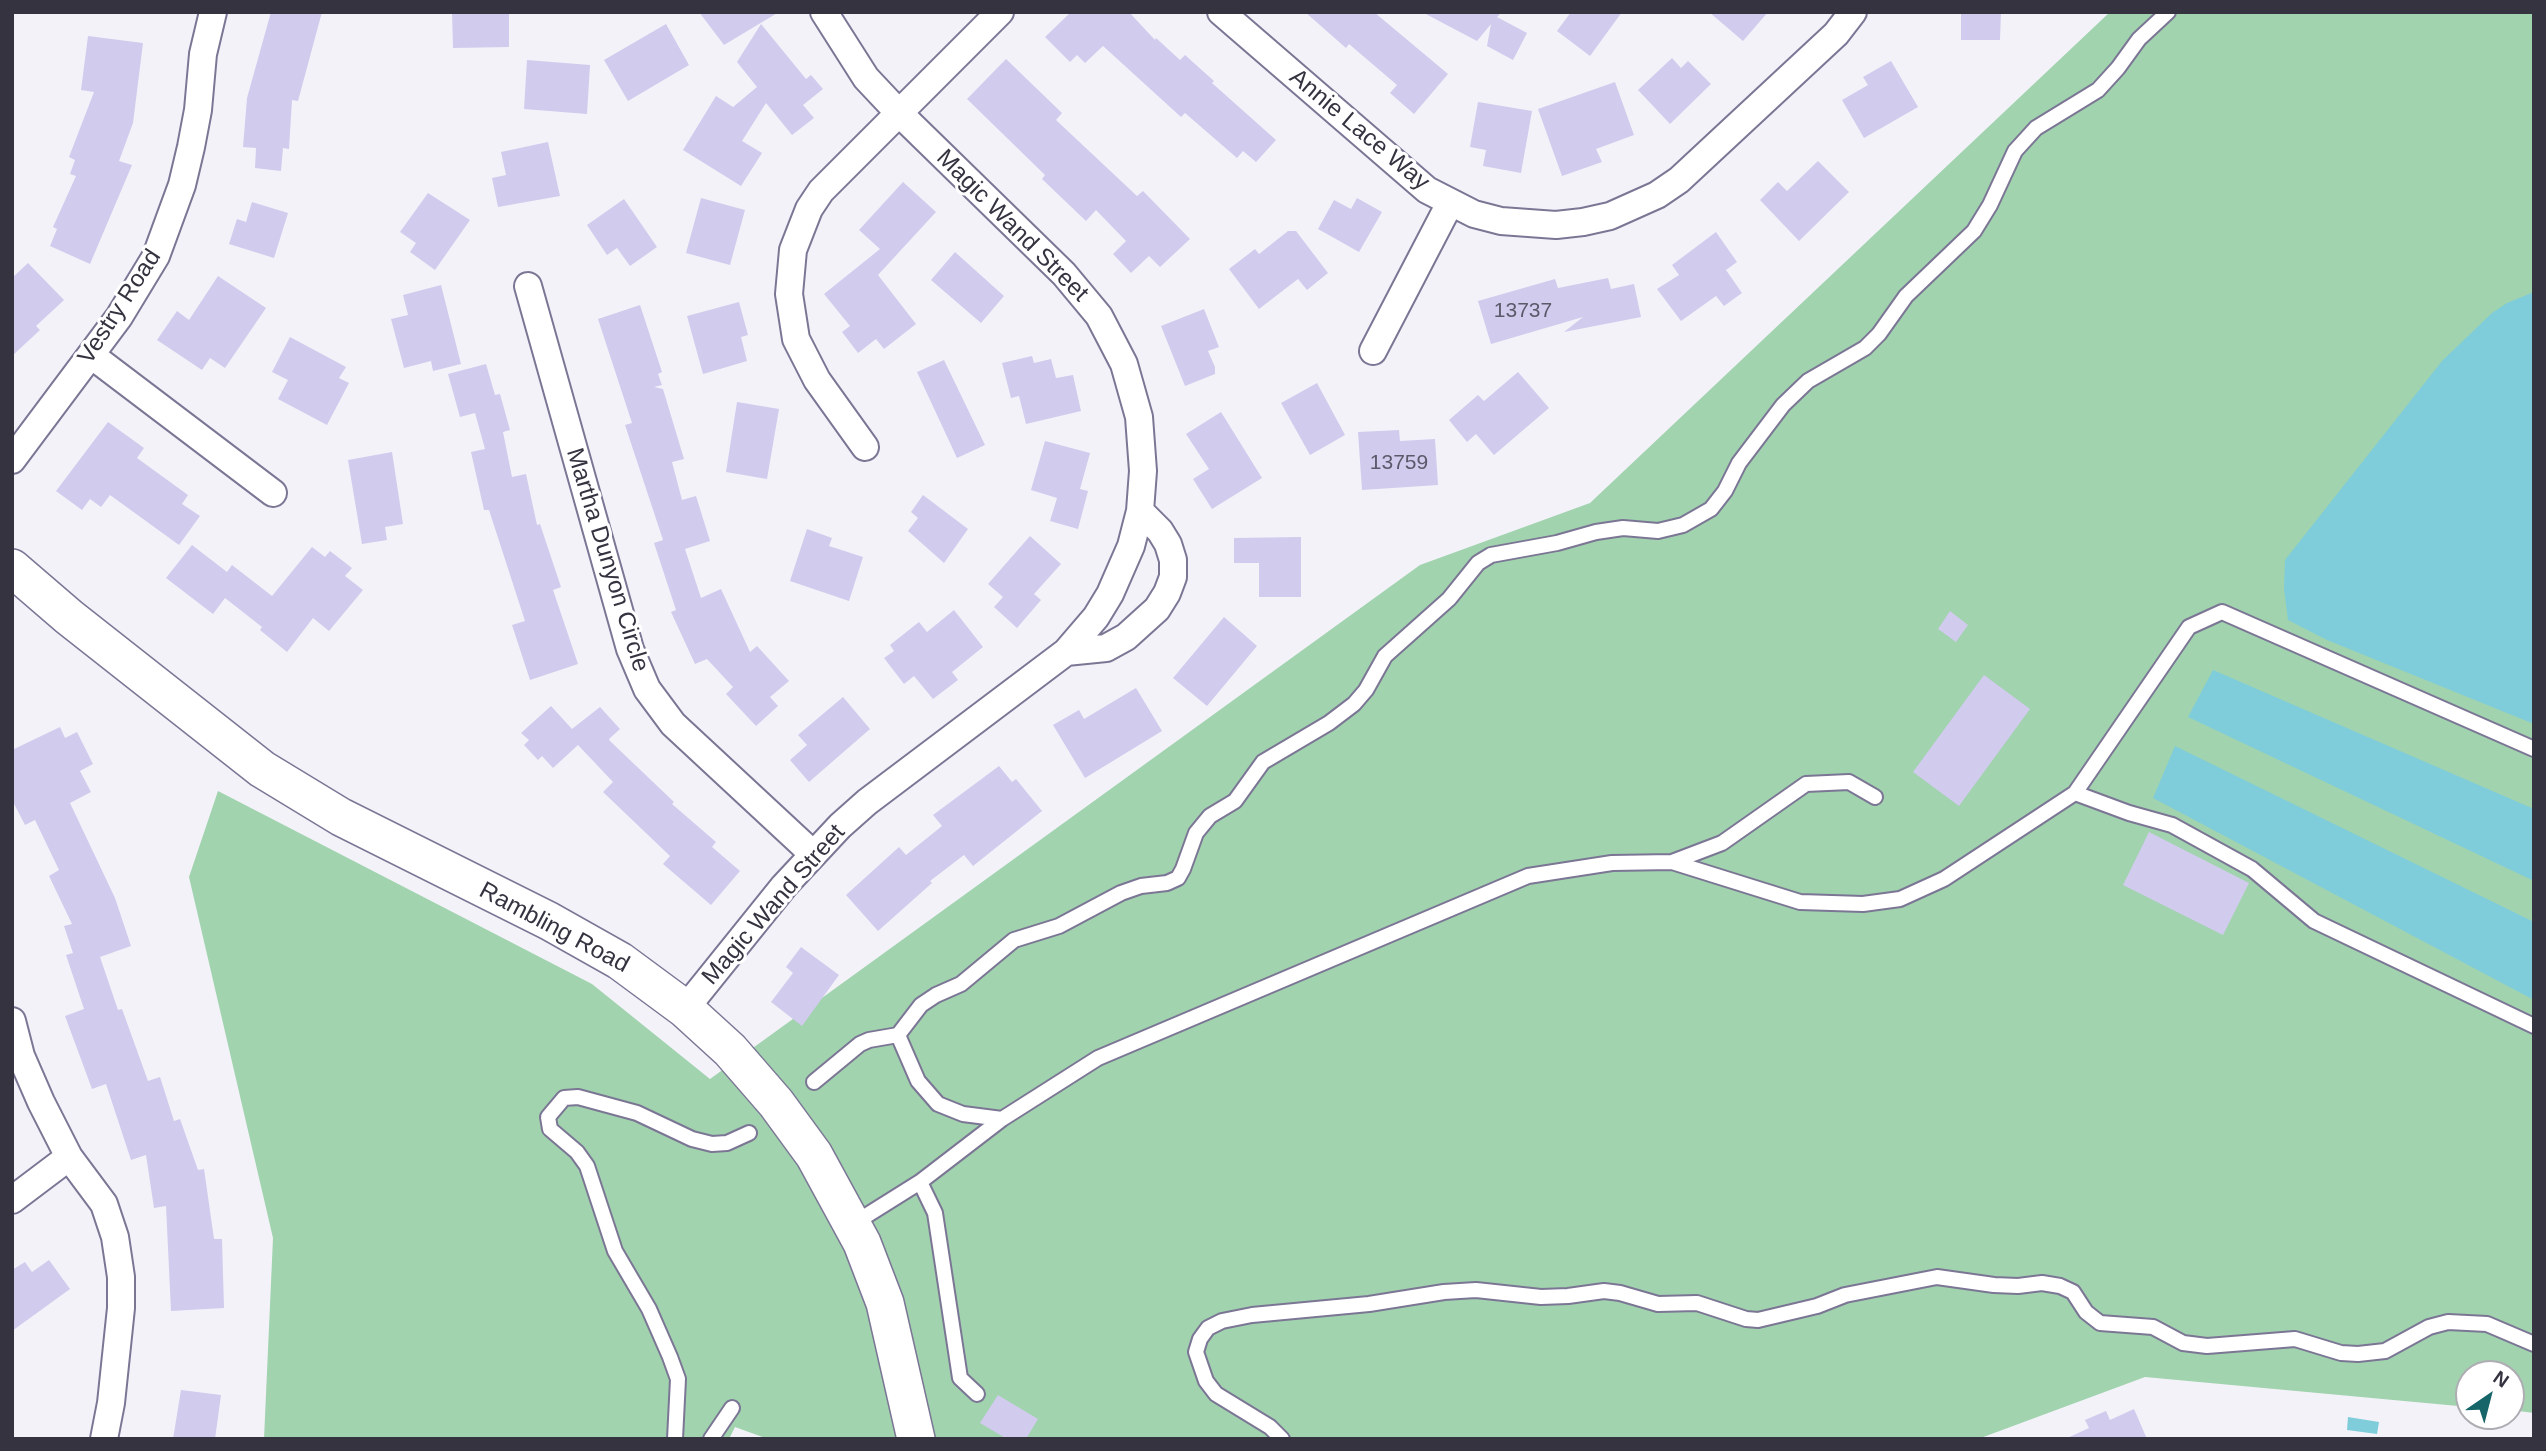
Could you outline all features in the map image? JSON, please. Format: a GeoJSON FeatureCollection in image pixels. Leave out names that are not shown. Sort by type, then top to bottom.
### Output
{"type":"FeatureCollection","features":[{"type":"Feature","properties":{"kind":"street","name":"Vestry Road"},"geometry":{"type":"LineString","coordinates":[[12,460],[139,287],[156,256],[170,222],[191,147],[204,54],[213,12]]}},
{"type":"Feature","properties":{"kind":"street","name":"Magic Wand Street"},"geometry":{"type":"LineString","coordinates":[[685,1009],[813,854],[867,802],[1066,652],[1096,617],[1110,594],[1131,545],[1140,511],[1143,471],[1139,417],[1124,364],[1099,316],[1064,274],[866,78],[824,12]]}},
{"type":"Feature","properties":{"kind":"street"},"geometry":{"type":"LineString","coordinates":[[865,447],[805,361],[791,317],[789,271],[800,229],[821,191],[1000,12]]}},
{"type":"Feature","properties":{"kind":"street","name":"Annie Lace Way"},"geometry":{"type":"LineString","coordinates":[[1221,12],[1408,175],[1450,203],[1474,214],[1501,221],[1556,225],[1583,222],[1634,206],[1679,180],[1836,34],[1853,12]]}},
{"type":"Feature","properties":{"kind":"street"},"geometry":{"type":"LineString","coordinates":[[1373,352],[1450,203]]}},
{"type":"Feature","properties":{"kind":"street","name":"Martha Dunyon Circle"},"geometry":{"type":"LineString","coordinates":[[528,286],[630,649],[647,689],[673,724],[813,854]]}},
{"type":"Feature","properties":{"kind":"street"},"geometry":{"type":"LineString","coordinates":[[91,355],[273,493]]}},
{"type":"Feature","properties":{"kind":"street"},"geometry":{"type":"LineString","coordinates":[[1066,652],[1106,648],[1126,638],[1157,609],[1167,593],[1173,569],[1168,544],[1160,531],[1140,511]]}},
{"type":"Feature","properties":{"kind":"street","name":"Rambling Road"},"geometry":{"type":"LineString","coordinates":[[12,568],[69,617],[262,769],[341,817],[585,940],[652,983],[730,1050],[776,1103],[814,1155],[853,1224],[885,1303],[916,1439]]}},
{"type":"Feature","properties":{"kind":"street"},"geometry":{"type":"LineString","coordinates":[[12,1020],[21,1056],[41,1102],[69,1157],[104,1205],[115,1237],[121,1277],[121,1308],[111,1404],[104,1439]]}},
{"type":"Feature","properties":{"kind":"street"},"geometry":{"type":"LineString","coordinates":[[12,1200],[69,1157]]}},
{"type":"Feature","properties":{"kind":"lane"},"geometry":{"type":"LineString","coordinates":[[814,1082],[860,1044],[898,1035],[921,1005],[961,984],[1014,940],[1059,926],[1121,893],[1178,878],[1196,833],[1210,816],[1235,801],[1263,762],[1329,723],[1354,704],[1366,690],[1385,656],[1449,599],[1478,563],[1491,555],[1557,543],[1596,532],[1623,528],[1658,531],[1683,525],[1711,509],[1725,491],[1740,463],[1783,405],[1808,381],[1865,348],[1879,334],[1906,296],[1973,231],[1990,205],[2015,151],[2036,128],[2098,90],[2139,39],[2168,12]]}},
{"type":"Feature","properties":{"kind":"lane"},"geometry":{"type":"LineString","coordinates":[[853,1224],[920,1182],[1002,1119],[1098,1059],[1528,876],[1612,863],[1672,862],[1800,902],[1863,904],[1900,899],[1944,879],[2075,793],[2189,627],[2222,612],[2534,749]]}},
{"type":"Feature","properties":{"kind":"lane"},"geometry":{"type":"LineString","coordinates":[[1672,862],[1722,843],[1806,784],[1849,782],[1875,797]]}},
{"type":"Feature","properties":{"kind":"lane"},"geometry":{"type":"LineString","coordinates":[[2075,793],[2172,825],[2252,869],[2314,921],[2534,1026]]}},
{"type":"Feature","properties":{"kind":"lane"},"geometry":{"type":"LineString","coordinates":[[898,1035],[918,1081],[938,1104],[963,1115],[1002,1119]]}},
{"type":"Feature","properties":{"kind":"lane"},"geometry":{"type":"LineString","coordinates":[[675,1439],[678,1379],[670,1357],[649,1309],[615,1251],[587,1166],[577,1152],[550,1129],[548,1117],[564,1098],[578,1097],[638,1113],[692,1139],[712,1144],[727,1143],[749,1133]]}},
{"type":"Feature","properties":{"kind":"lane"},"geometry":{"type":"LineString","coordinates":[[920,1182],[935,1213],[960,1378],[977,1394]]}},
{"type":"Feature","properties":{"kind":"lane"},"geometry":{"type":"LineString","coordinates":[[1282,1439],[1269,1427],[1216,1394],[1206,1381],[1196,1352],[1200,1339],[1208,1328],[1222,1321],[1252,1315],[1369,1304],[1444,1292],[1476,1290],[1541,1297],[1604,1291],[1658,1304],[1697,1303],[1746,1319],[1758,1320],[1817,1306],[1845,1295],[1937,1277],[1994,1285],[2042,1283],[2060,1286],[2073,1292],[2087,1312],[2100,1323],[2153,1327],[2183,1343],[2207,1346],[2295,1339],[2341,1353],[2358,1354],[2385,1351],[2429,1327],[2448,1322],[2487,1324],[2534,1344]]}},
{"type":"Feature","properties":{"kind":"lane"},"geometry":{"type":"LineString","coordinates":[[710,1439],[732,1408]]}},
{"type":"Feature","properties":{"kind":"green space"},"geometry":{"type":"Polygon","coordinates":[[[2110,12],[2534,12],[2534,1413],[2525,1412],[2525,1360],[2455,1360],[2455,1406],[2145,1377],[1978,1439],[768,1439],[735,1427],[729,1439],[264,1439],[273,1238],[189,877],[218,791],[592,984],[710,1079],[1420,565],[1590,503],[2110,12]]]}},
{"type":"Feature","properties":{"kind":"water"},"geometry":{"type":"Polygon","coordinates":[[[2534,292],[2534,724],[2327,640],[2288,620],[2284,589],[2285,560],[2442,361],[2492,313],[2507,303],[2534,292]]]}},
{"type":"Feature","properties":{"kind":"water"},"geometry":{"type":"Polygon","coordinates":[[[2213,670],[2534,809],[2534,881],[2188,717],[2213,670]]]}},
{"type":"Feature","properties":{"kind":"water"},"geometry":{"type":"Polygon","coordinates":[[[2175,746],[2534,922],[2534,1000],[2153,798],[2175,746]]]}},
{"type":"Feature","properties":{"kind":"water"},"geometry":{"type":"Polygon","coordinates":[[[2348,1417],[2379,1422],[2377,1434],[2347,1430],[2348,1417]]]}},
{"type":"Feature","properties":{"kind":"building"},"geometry":{"type":"Polygon","coordinates":[[[271,12],[322,12],[298,101],[292,100],[289,149],[283,148],[281,171],[255,168],[256,148],[243,147],[247,98],[271,12]]]}},
{"type":"Feature","properties":{"kind":"building"},"geometry":{"type":"Polygon","coordinates":[[[452,12],[509,12],[509,47],[453,48],[452,12]]]}},
{"type":"Feature","properties":{"kind":"building"},"geometry":{"type":"Polygon","coordinates":[[[699,12],[779,12],[724,45],[699,12]]]}},
{"type":"Feature","properties":{"kind":"building"},"geometry":{"type":"Polygon","coordinates":[[[1071,12],[1129,12],[1155,40],[1156,38],[1180,60],[1185,55],[1276,140],[1256,162],[1243,151],[1237,158],[1185,113],[1181,117],[1103,46],[1085,63],[1077,55],[1070,62],[1045,37],[1071,12]]]}},
{"type":"Feature","properties":{"kind":"building"},"geometry":{"type":"Polygon","coordinates":[[[1305,12],[1374,12],[1448,74],[1414,114],[1390,93],[1397,85],[1349,44],[1346,48],[1305,12]]]}},
{"type":"Feature","properties":{"kind":"building"},"geometry":{"type":"Polygon","coordinates":[[[1422,12],[1502,12],[1497,17],[1527,33],[1513,60],[1487,46],[1491,24],[1477,41],[1422,12]]]}},
{"type":"Feature","properties":{"kind":"building"},"geometry":{"type":"Polygon","coordinates":[[[1571,12],[1622,12],[1590,56],[1557,31],[1571,12]]]}},
{"type":"Feature","properties":{"kind":"building"},"geometry":{"type":"Polygon","coordinates":[[[1709,12],[1768,12],[1743,41],[1709,12]]]}},
{"type":"Feature","properties":{"kind":"building"},"geometry":{"type":"Polygon","coordinates":[[[1961,12],[2001,12],[2000,40],[1961,40],[1961,12]]]}},
{"type":"Feature","properties":{"kind":"building"},"geometry":{"type":"Polygon","coordinates":[[[666,24],[689,65],[628,101],[604,60],[666,24]]]}},
{"type":"Feature","properties":{"kind":"building"},"geometry":{"type":"Polygon","coordinates":[[[761,24],[806,79],[811,75],[823,89],[803,105],[814,118],[792,135],[766,103],[742,141],[762,153],[741,186],[683,150],[716,96],[733,107],[757,87],[737,62],[761,24]]]}},
{"type":"Feature","properties":{"kind":"building"},"geometry":{"type":"Polygon","coordinates":[[[88,36],[143,43],[133,123],[119,161],[132,165],[90,264],[50,246],[57,229],[53,227],[76,176],[70,174],[75,160],[69,157],[94,92],[81,90],[88,36]]]}},
{"type":"Feature","properties":{"kind":"building"},"geometry":{"type":"Polygon","coordinates":[[[1672,58],[1681,68],[1688,61],[1711,84],[1670,124],[1638,90],[1672,58]]]}},
{"type":"Feature","properties":{"kind":"building"},"geometry":{"type":"Polygon","coordinates":[[[1006,59],[1062,113],[1056,120],[1137,196],[1143,191],[1190,239],[1160,267],[1149,256],[1131,273],[1113,254],[1126,241],[1096,210],[1086,221],[1042,179],[1045,175],[967,99],[1006,59]]]}},
{"type":"Feature","properties":{"kind":"building"},"geometry":{"type":"Polygon","coordinates":[[[527,60],[590,65],[587,114],[524,109],[527,60]]]}},
{"type":"Feature","properties":{"kind":"building"},"geometry":{"type":"Polygon","coordinates":[[[1891,61],[1918,107],[1864,138],[1842,100],[1868,85],[1863,77],[1891,61]]]}},
{"type":"Feature","properties":{"kind":"building"},"geometry":{"type":"Polygon","coordinates":[[[1615,82],[1634,135],[1596,149],[1602,162],[1562,176],[1538,109],[1615,82]]]}},
{"type":"Feature","properties":{"kind":"building"},"geometry":{"type":"Polygon","coordinates":[[[1478,102],[1532,111],[1521,173],[1483,166],[1486,150],[1470,147],[1478,102]]]}},
{"type":"Feature","properties":{"kind":"building"},"geometry":{"type":"Polygon","coordinates":[[[548,142],[560,196],[498,207],[492,178],[506,175],[501,152],[548,142]]]}},
{"type":"Feature","properties":{"kind":"building"},"geometry":{"type":"Polygon","coordinates":[[[1818,161],[1849,192],[1799,241],[1760,200],[1778,182],[1787,191],[1818,161]]]}},
{"type":"Feature","properties":{"kind":"building"},"geometry":{"type":"Polygon","coordinates":[[[903,182],[936,212],[878,275],[916,324],[884,349],[876,339],[858,353],[842,332],[850,326],[824,294],[880,249],[859,230],[903,182]]]}},
{"type":"Feature","properties":{"kind":"building"},"geometry":{"type":"Polygon","coordinates":[[[428,193],[470,220],[435,270],[410,252],[416,243],[400,232],[428,193]]]}},
{"type":"Feature","properties":{"kind":"building"},"geometry":{"type":"Polygon","coordinates":[[[701,198],[745,210],[730,265],[686,253],[701,198]]]}},
{"type":"Feature","properties":{"kind":"building"},"geometry":{"type":"Polygon","coordinates":[[[1357,198],[1382,212],[1359,252],[1318,229],[1334,200],[1351,209],[1357,198]]]}},
{"type":"Feature","properties":{"kind":"building"},"geometry":{"type":"Polygon","coordinates":[[[624,199],[657,247],[630,266],[617,248],[607,255],[587,225],[624,199]]]}},
{"type":"Feature","properties":{"kind":"building"},"geometry":{"type":"Polygon","coordinates":[[[252,202],[288,213],[274,258],[229,244],[237,219],[246,222],[252,202]]]}},
{"type":"Feature","properties":{"kind":"building"},"geometry":{"type":"Polygon","coordinates":[[[1288,231],[1296,231],[1328,273],[1307,290],[1298,279],[1259,309],[1229,269],[1255,249],[1259,254],[1288,231]]]}},
{"type":"Feature","properties":{"kind":"building"},"geometry":{"type":"Polygon","coordinates":[[[1716,232],[1737,262],[1726,270],[1742,293],[1724,306],[1716,296],[1681,321],[1657,289],[1679,275],[1672,265],[1716,232]]]}},
{"type":"Feature","properties":{"kind":"building"},"geometry":{"type":"Polygon","coordinates":[[[955,252],[1004,296],[981,323],[931,280],[955,252]]]}},
{"type":"Feature","properties":{"kind":"building"},"geometry":{"type":"Polygon","coordinates":[[[28,263],[64,300],[36,326],[40,330],[12,356],[12,278],[28,263]]]}},
{"type":"Feature","properties":{"kind":"building"},"geometry":{"type":"Polygon","coordinates":[[[218,276],[266,308],[225,368],[210,358],[202,370],[157,340],[177,311],[189,320],[218,276]]]}},
{"type":"Feature","properties":{"kind":"building"},"geometry":{"type":"Polygon","coordinates":[[[1608,278],[1611,289],[1634,284],[1641,317],[1564,332],[1583,317],[1491,344],[1478,301],[1555,279],[1558,288],[1608,278]]]}},
{"type":"Feature","properties":{"kind":"building"},"geometry":{"type":"Polygon","coordinates":[[[441,285],[461,364],[433,371],[431,361],[404,368],[391,319],[408,315],[403,295],[441,285]]]}},
{"type":"Feature","properties":{"kind":"building"},"geometry":{"type":"Polygon","coordinates":[[[739,302],[748,335],[741,337],[747,361],[703,374],[687,316],[739,302]]]}},
{"type":"Feature","properties":{"kind":"building"},"geometry":{"type":"Polygon","coordinates":[[[640,305],[662,372],[658,374],[662,385],[654,387],[663,389],[684,459],[672,462],[682,500],[696,496],[710,541],[685,549],[701,598],[721,589],[750,652],[757,646],[789,681],[770,697],[778,706],[756,726],[726,694],[733,687],[707,659],[695,664],[671,612],[676,610],[654,543],[663,540],[625,425],[632,423],[598,319],[640,305]]]}},
{"type":"Feature","properties":{"kind":"building"},"geometry":{"type":"Polygon","coordinates":[[[1204,309],[1219,347],[1208,351],[1215,374],[1185,386],[1161,326],[1204,309]]]}},
{"type":"Feature","properties":{"kind":"building"},"geometry":{"type":"Polygon","coordinates":[[[290,337],[346,367],[339,378],[349,383],[327,425],[278,399],[288,380],[272,372],[290,337]]]}},
{"type":"Feature","properties":{"kind":"building"},"geometry":{"type":"Polygon","coordinates":[[[1032,356],[1034,363],[1051,359],[1056,378],[1073,375],[1081,411],[1026,424],[1019,396],[1011,398],[1002,363],[1032,356]]]}},
{"type":"Feature","properties":{"kind":"building"},"geometry":{"type":"Polygon","coordinates":[[[944,360],[985,445],[957,458],[917,372],[944,360]]]}},
{"type":"Feature","properties":{"kind":"building"},"geometry":{"type":"Polygon","coordinates":[[[486,364],[495,395],[500,394],[510,430],[503,432],[512,477],[526,474],[537,525],[540,524],[561,587],[553,590],[578,664],[530,680],[512,625],[525,621],[489,510],[484,510],[471,452],[485,449],[475,413],[460,417],[448,374],[486,364]]]}},
{"type":"Feature","properties":{"kind":"building"},"geometry":{"type":"Polygon","coordinates":[[[1518,372],[1549,408],[1494,455],[1476,434],[1467,442],[1449,420],[1478,395],[1484,401],[1518,372]]]}},
{"type":"Feature","properties":{"kind":"building"},"geometry":{"type":"Polygon","coordinates":[[[1317,383],[1345,435],[1310,455],[1281,403],[1317,383]]]}},
{"type":"Feature","properties":{"kind":"building"},"geometry":{"type":"Polygon","coordinates":[[[737,402],[779,409],[767,479],[726,472],[737,402]]]}},
{"type":"Feature","properties":{"kind":"building"},"geometry":{"type":"Polygon","coordinates":[[[1221,412],[1262,478],[1212,509],[1193,479],[1209,469],[1186,434],[1221,412]]]}},
{"type":"Feature","properties":{"kind":"building"},"geometry":{"type":"Polygon","coordinates":[[[108,422],[144,448],[137,458],[188,495],[182,504],[200,516],[179,545],[110,495],[101,507],[90,499],[82,510],[56,491],[108,422]]]}},
{"type":"Feature","properties":{"kind":"building"},"geometry":{"type":"Polygon","coordinates":[[[1399,430],[1400,441],[1435,439],[1438,485],[1362,490],[1358,432],[1399,430]]]}},
{"type":"Feature","properties":{"kind":"building"},"geometry":{"type":"Polygon","coordinates":[[[1045,441],[1090,453],[1080,489],[1088,491],[1078,529],[1050,521],[1057,498],[1031,490],[1045,441]]]}},
{"type":"Feature","properties":{"kind":"building"},"geometry":{"type":"Polygon","coordinates":[[[392,452],[403,524],[385,527],[387,540],[362,544],[348,460],[392,452]]]}},
{"type":"Feature","properties":{"kind":"building"},"geometry":{"type":"Polygon","coordinates":[[[923,495],[968,529],[944,563],[908,531],[918,518],[911,512],[923,495]]]}},
{"type":"Feature","properties":{"kind":"building"},"geometry":{"type":"Polygon","coordinates":[[[807,529],[832,538],[829,546],[863,557],[849,601],[790,581],[807,529]]]}},
{"type":"Feature","properties":{"kind":"building"},"geometry":{"type":"Polygon","coordinates":[[[1030,536],[1061,564],[1034,594],[1041,600],[1017,628],[994,607],[1003,597],[988,584],[1030,536]]]}},
{"type":"Feature","properties":{"kind":"building"},"geometry":{"type":"Polygon","coordinates":[[[1301,537],[1301,597],[1259,597],[1259,563],[1234,563],[1234,538],[1301,537]]]}},
{"type":"Feature","properties":{"kind":"building"},"geometry":{"type":"Polygon","coordinates":[[[192,545],[227,572],[232,565],[272,596],[312,547],[325,557],[330,551],[352,568],[345,576],[363,590],[329,631],[313,618],[287,652],[260,630],[262,627],[225,598],[213,614],[166,578],[192,545]]]}},
{"type":"Feature","properties":{"kind":"building"},"geometry":{"type":"Polygon","coordinates":[[[954,610],[983,647],[952,672],[958,680],[933,699],[914,676],[904,684],[884,658],[894,651],[890,645],[919,622],[927,632],[954,610]]]}},
{"type":"Feature","properties":{"kind":"building"},"geometry":{"type":"Polygon","coordinates":[[[1950,611],[1968,625],[1956,642],[1938,629],[1950,611]]]}},
{"type":"Feature","properties":{"kind":"building"},"geometry":{"type":"Polygon","coordinates":[[[1224,617],[1257,646],[1207,706],[1173,678],[1224,617]]]}},
{"type":"Feature","properties":{"kind":"building"},"geometry":{"type":"Polygon","coordinates":[[[1984,675],[2030,709],[1959,806],[1913,772],[1984,675]]]}},
{"type":"Feature","properties":{"kind":"building"},"geometry":{"type":"Polygon","coordinates":[[[1136,688],[1162,731],[1085,778],[1053,725],[1079,710],[1084,719],[1136,688]]]}},
{"type":"Feature","properties":{"kind":"building"},"geometry":{"type":"Polygon","coordinates":[[[843,697],[870,729],[809,782],[790,760],[807,745],[798,735],[843,697]]]}},
{"type":"Feature","properties":{"kind":"building"},"geometry":{"type":"Polygon","coordinates":[[[551,706],[572,729],[600,707],[620,729],[610,741],[674,802],[672,804],[716,842],[712,847],[740,871],[711,905],[663,864],[670,856],[603,792],[613,782],[578,745],[553,768],[542,756],[538,760],[524,745],[529,740],[521,733],[551,706]]]}},
{"type":"Feature","properties":{"kind":"building"},"geometry":{"type":"Polygon","coordinates":[[[60,727],[65,738],[77,732],[93,764],[80,771],[91,792],[70,803],[115,898],[131,946],[100,957],[118,1010],[122,1009],[148,1081],[160,1077],[174,1121],[180,1119],[198,1170],[204,1169],[214,1239],[222,1239],[224,1308],[171,1311],[166,1206],[154,1208],[146,1155],[131,1160],[106,1084],[92,1089],[65,1016],[84,1009],[66,955],[73,953],[64,926],[72,924],[49,876],[59,870],[35,820],[25,825],[12,800],[12,750],[60,727]]]}},
{"type":"Feature","properties":{"kind":"building"},"geometry":{"type":"Polygon","coordinates":[[[999,766],[1012,782],[1016,779],[1042,811],[973,866],[964,855],[930,881],[932,883],[878,931],[846,895],[899,847],[906,855],[942,826],[933,815],[999,766]]]}},
{"type":"Feature","properties":{"kind":"building"},"geometry":{"type":"Polygon","coordinates":[[[2149,832],[2249,883],[2223,935],[2123,885],[2149,832]]]}},
{"type":"Feature","properties":{"kind":"building"},"geometry":{"type":"Polygon","coordinates":[[[801,947],[839,975],[802,1026],[771,1002],[793,973],[786,967],[801,947]]]}},
{"type":"Feature","properties":{"kind":"building"},"geometry":{"type":"Polygon","coordinates":[[[49,1260],[70,1289],[12,1331],[12,1270],[25,1262],[32,1272],[49,1260]]]}},
{"type":"Feature","properties":{"kind":"building"},"geometry":{"type":"Polygon","coordinates":[[[181,1390],[221,1395],[215,1439],[173,1439],[181,1390]]]}},
{"type":"Feature","properties":{"kind":"building"},"geometry":{"type":"Polygon","coordinates":[[[998,1395],[1038,1419],[1026,1439],[1007,1439],[980,1423],[998,1395]]]}},
{"type":"Feature","properties":{"kind":"building"},"geometry":{"type":"Polygon","coordinates":[[[2134,1409],[2147,1439],[2065,1439],[2089,1428],[2085,1420],[2106,1411],[2110,1420],[2134,1409]]]}}]}
